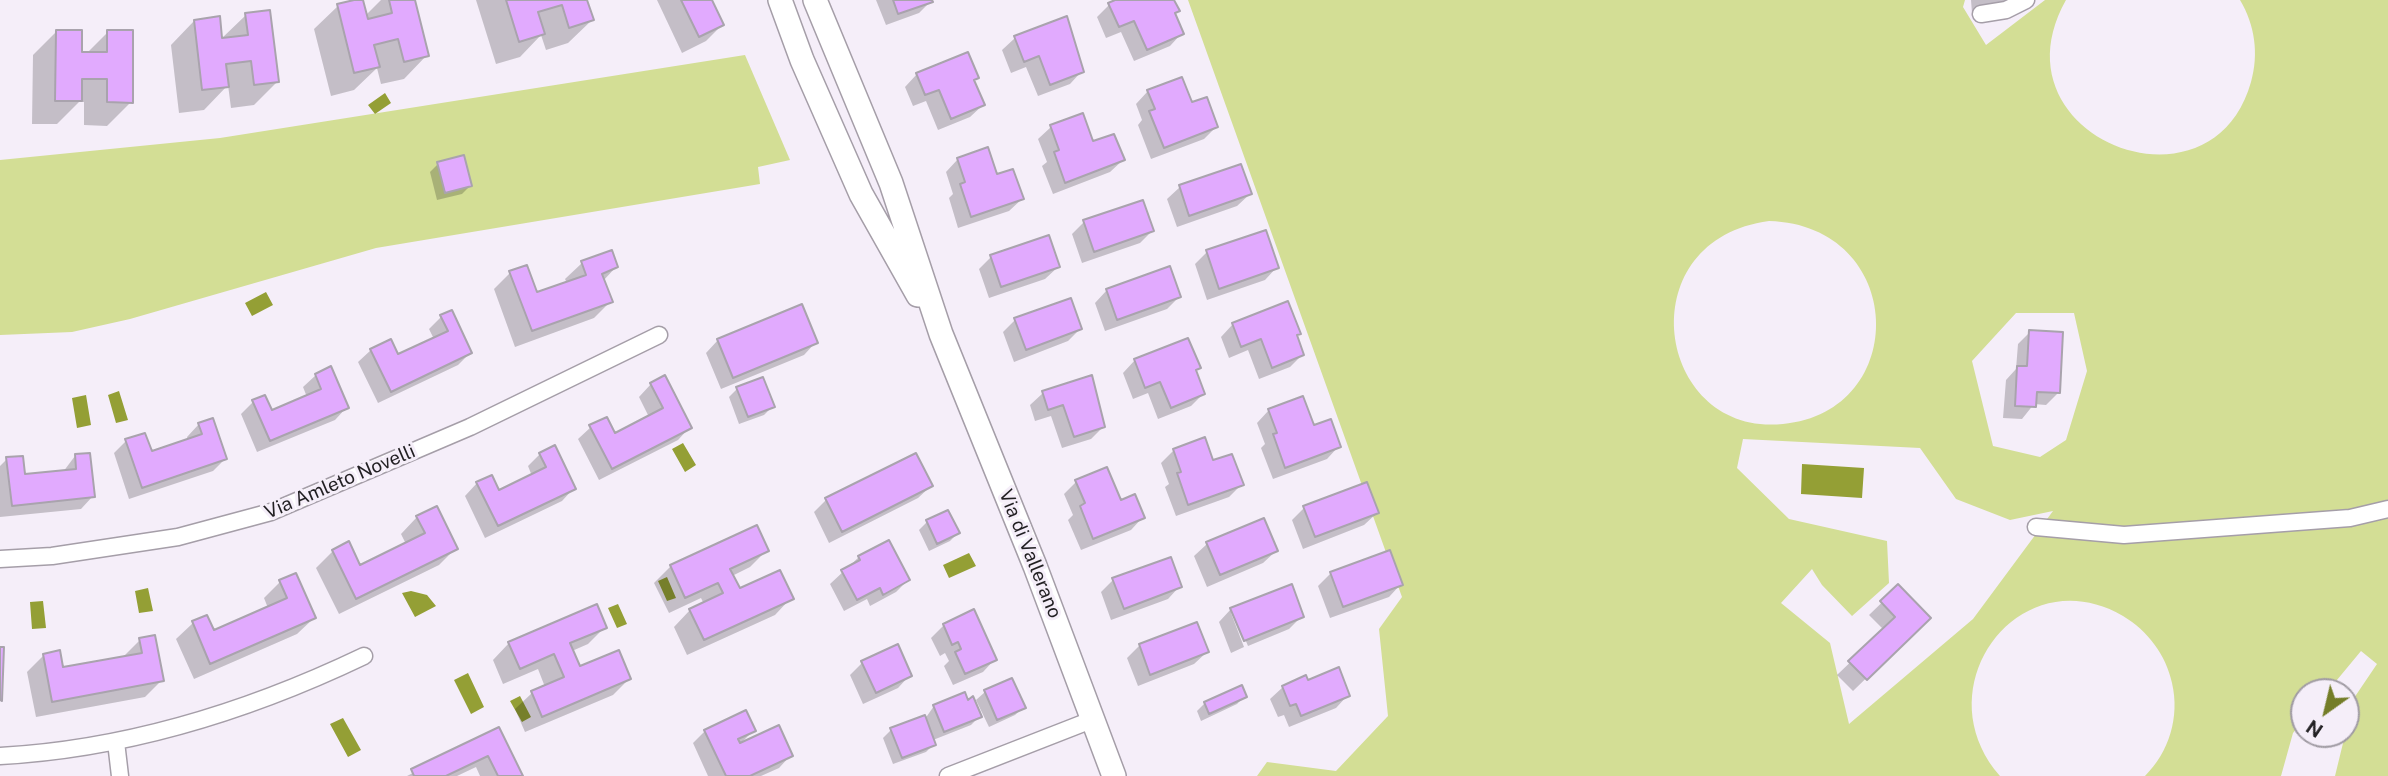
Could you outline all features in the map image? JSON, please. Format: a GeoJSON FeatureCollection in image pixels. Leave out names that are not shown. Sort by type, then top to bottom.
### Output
{"type":"FeatureCollection","features":[{"type":"Feature","properties":{"kind":"street","name":"Via di Vallerano"},"geometry":{"type":"LineString","coordinates":[[780,0],[802,60],[861,194],[941,334]]}},
{"type":"Feature","properties":{"kind":"street","name":"Via di Vallerano"},"geometry":{"type":"LineString","coordinates":[[815,0],[902,212],[941,334],[1007,493],[1114,776]]}},
{"type":"Feature","properties":{"kind":"street"},"geometry":{"type":"LineString","coordinates":[[1981,13],[2006,10],[2026,0]]}},
{"type":"Feature","properties":{"kind":"street","name":"Via Amleto Novelli"},"geometry":{"type":"LineString","coordinates":[[0,559],[52,556],[178,537],[271,512],[470,427],[659,335]]}},
{"type":"Feature","properties":{"kind":"street"},"geometry":{"type":"LineString","coordinates":[[2036,527],[2124,536],[2350,519],[2388,509]]}},
{"type":"Feature","properties":{"kind":"street"},"geometry":{"type":"LineString","coordinates":[[0,756],[116,742],[218,718],[303,686],[365,656]]}},
{"type":"Feature","properties":{"kind":"street"},"geometry":{"type":"LineString","coordinates":[[948,776],[1094,719]]}},
{"type":"Feature","properties":{"kind":"street"},"geometry":{"type":"LineString","coordinates":[[116,742],[120,776]]}},
{"type":"Feature","properties":{"kind":"shaded area"},"geometry":{"type":"Polygon","coordinates":[[[1188,0],[1965,0],[1963,7],[1986,45],[2045,0],[2066,0],[2050,48],[2057,90],[2080,123],[2115,145],[2155,154],[2194,148],[2228,125],[2251,82],[2255,61],[2252,30],[2240,0],[2388,0],[2388,776],[2335,776],[2342,748],[2360,748],[2360,689],[2377,664],[2361,651],[2339,678],[2290,678],[2290,744],[2281,776],[2145,776],[2166,745],[2173,721],[2174,696],[2169,673],[2155,645],[2132,622],[2085,602],[2049,603],[2018,617],[1994,640],[1977,670],[1972,705],[1979,741],[2000,776],[1257,776],[1267,762],[1336,771],[1388,716],[1379,629],[1402,597],[1188,0]],[[1769,221],[1723,236],[1693,263],[1677,297],[1675,334],[1685,370],[1707,400],[1740,420],[1783,424],[1825,412],[1855,388],[1872,356],[1876,320],[1868,284],[1848,253],[1815,230],[1769,221]],[[2016,313],[1972,361],[1993,446],[2040,457],[2066,440],[2087,371],[2074,313],[2016,313]],[[1743,439],[1737,468],[1789,519],[1887,541],[1889,583],[1852,616],[1822,585],[1812,569],[1781,603],[1830,643],[1849,724],[1973,619],[2053,511],[2010,520],[1956,499],[1920,448],[1743,439]]]}},
{"type":"Feature","properties":{"kind":"shaded area"},"geometry":{"type":"Polygon","coordinates":[[[745,55],[790,160],[758,167],[760,184],[376,248],[130,319],[72,332],[0,335],[0,160],[220,138],[745,55]]]}},
{"type":"Feature","properties":{"kind":"shaded area"},"geometry":{"type":"Polygon","coordinates":[[[385,93],[391,103],[375,114],[368,105],[385,93]]]}},
{"type":"Feature","properties":{"kind":"shaded area"},"geometry":{"type":"Polygon","coordinates":[[[266,292],[273,305],[252,316],[245,303],[266,292]]]}},
{"type":"Feature","properties":{"kind":"shaded area"},"geometry":{"type":"Polygon","coordinates":[[[119,391],[128,420],[116,423],[108,395],[119,391]]]}},
{"type":"Feature","properties":{"kind":"shaded area"},"geometry":{"type":"Polygon","coordinates":[[[86,395],[91,425],[77,428],[72,398],[86,395]]]}},
{"type":"Feature","properties":{"kind":"shaded area"},"geometry":{"type":"Polygon","coordinates":[[[683,443],[696,465],[685,472],[672,449],[683,443]]]}},
{"type":"Feature","properties":{"kind":"shaded area"},"geometry":{"type":"Polygon","coordinates":[[[1802,464],[1864,468],[1862,498],[1801,494],[1802,464]]]}},
{"type":"Feature","properties":{"kind":"shaded area"},"geometry":{"type":"Polygon","coordinates":[[[969,553],[976,566],[949,578],[943,565],[969,553]]]}},
{"type":"Feature","properties":{"kind":"shaded area"},"geometry":{"type":"Polygon","coordinates":[[[667,577],[676,598],[667,601],[658,581],[667,577]]]}},
{"type":"Feature","properties":{"kind":"shaded area"},"geometry":{"type":"Polygon","coordinates":[[[148,588],[153,611],[139,613],[135,591],[148,588]]]}},
{"type":"Feature","properties":{"kind":"shaded area"},"geometry":{"type":"Polygon","coordinates":[[[411,591],[427,595],[436,606],[415,617],[402,593],[411,591]]]}},
{"type":"Feature","properties":{"kind":"shaded area"},"geometry":{"type":"Polygon","coordinates":[[[43,601],[46,628],[32,629],[30,602],[43,601]]]}},
{"type":"Feature","properties":{"kind":"shaded area"},"geometry":{"type":"Polygon","coordinates":[[[618,604],[627,624],[617,628],[608,608],[618,604]]]}},
{"type":"Feature","properties":{"kind":"shaded area"},"geometry":{"type":"Polygon","coordinates":[[[468,673],[484,707],[471,714],[454,680],[468,673]]]}},
{"type":"Feature","properties":{"kind":"shaded area"},"geometry":{"type":"Polygon","coordinates":[[[520,696],[531,717],[522,722],[510,701],[520,696]]]}},
{"type":"Feature","properties":{"kind":"shaded area"},"geometry":{"type":"Polygon","coordinates":[[[343,718],[361,750],[348,757],[330,724],[343,718]]]}},
{"type":"Feature","properties":{"kind":"building"},"geometry":{"type":"Polygon","coordinates":[[[363,0],[368,19],[392,13],[389,0],[415,0],[429,56],[404,62],[398,39],[374,45],[380,67],[354,73],[337,4],[363,0]]]}},
{"type":"Feature","properties":{"kind":"building"},"geometry":{"type":"Polygon","coordinates":[[[506,0],[587,0],[594,20],[569,28],[562,5],[538,12],[545,34],[519,42],[506,0]]]}},
{"type":"Feature","properties":{"kind":"building"},"geometry":{"type":"Polygon","coordinates":[[[681,0],[712,0],[724,25],[699,37],[681,0]]]}},
{"type":"Feature","properties":{"kind":"building"},"geometry":{"type":"Polygon","coordinates":[[[893,0],[932,0],[933,2],[898,14],[893,0]]]}},
{"type":"Feature","properties":{"kind":"building"},"geometry":{"type":"Polygon","coordinates":[[[1115,0],[1174,0],[1180,11],[1175,13],[1184,34],[1147,50],[1134,21],[1119,27],[1108,3],[1115,0]]]}},
{"type":"Feature","properties":{"kind":"building"},"geometry":{"type":"Polygon","coordinates":[[[270,10],[279,82],[254,85],[251,61],[226,64],[229,87],[202,90],[194,20],[220,16],[222,38],[248,35],[245,13],[270,10]]]}},
{"type":"Feature","properties":{"kind":"building"},"geometry":{"type":"Polygon","coordinates":[[[1067,16],[1084,72],[1050,85],[1039,56],[1024,62],[1014,36],[1067,16]]]}},
{"type":"Feature","properties":{"kind":"building"},"geometry":{"type":"Polygon","coordinates":[[[56,30],[82,30],[82,52],[107,52],[107,30],[133,30],[133,103],[107,102],[107,79],[82,79],[82,101],[55,101],[56,30]]]}},
{"type":"Feature","properties":{"kind":"building"},"geometry":{"type":"Polygon","coordinates":[[[968,52],[979,78],[974,80],[985,105],[951,119],[939,90],[925,95],[916,73],[968,52]]]}},
{"type":"Feature","properties":{"kind":"building"},"geometry":{"type":"Polygon","coordinates":[[[1182,77],[1192,102],[1207,97],[1218,127],[1164,148],[1149,111],[1155,109],[1147,90],[1182,77]]]}},
{"type":"Feature","properties":{"kind":"building"},"geometry":{"type":"Polygon","coordinates":[[[1083,113],[1093,141],[1114,134],[1125,160],[1065,183],[1054,152],[1059,150],[1050,125],[1083,113]]]}},
{"type":"Feature","properties":{"kind":"building"},"geometry":{"type":"Polygon","coordinates":[[[988,147],[997,174],[1013,169],[1024,199],[971,217],[960,184],[965,182],[957,158],[988,147]]]}},
{"type":"Feature","properties":{"kind":"building"},"geometry":{"type":"Polygon","coordinates":[[[464,155],[472,186],[445,193],[437,162],[464,155]]]}},
{"type":"Feature","properties":{"kind":"building"},"geometry":{"type":"Polygon","coordinates":[[[1241,164],[1252,194],[1189,216],[1179,185],[1241,164]]]}},
{"type":"Feature","properties":{"kind":"building"},"geometry":{"type":"Polygon","coordinates":[[[1143,200],[1154,231],[1094,252],[1083,220],[1143,200]]]}},
{"type":"Feature","properties":{"kind":"building"},"geometry":{"type":"Polygon","coordinates":[[[1266,230],[1279,268],[1219,289],[1206,250],[1266,230]]]}},
{"type":"Feature","properties":{"kind":"building"},"geometry":{"type":"Polygon","coordinates":[[[1049,235],[1060,267],[1001,287],[990,255],[1049,235]]]}},
{"type":"Feature","properties":{"kind":"building"},"geometry":{"type":"Polygon","coordinates":[[[612,250],[618,267],[602,274],[613,302],[532,331],[509,271],[527,265],[537,292],[586,275],[581,261],[612,250]]]}},
{"type":"Feature","properties":{"kind":"building"},"geometry":{"type":"Polygon","coordinates":[[[1170,266],[1181,297],[1117,320],[1106,289],[1170,266]]]}},
{"type":"Feature","properties":{"kind":"building"},"geometry":{"type":"Polygon","coordinates":[[[1071,298],[1082,329],[1026,350],[1014,318],[1071,298]]]}},
{"type":"Feature","properties":{"kind":"building"},"geometry":{"type":"Polygon","coordinates":[[[1288,301],[1301,334],[1297,335],[1304,355],[1272,368],[1261,339],[1241,347],[1232,323],[1288,301]]]}},
{"type":"Feature","properties":{"kind":"building"},"geometry":{"type":"Polygon","coordinates":[[[802,304],[818,343],[733,378],[717,339],[802,304]]]}},
{"type":"Feature","properties":{"kind":"building"},"geometry":{"type":"Polygon","coordinates":[[[452,310],[472,353],[391,392],[370,349],[391,339],[398,354],[448,331],[440,315],[452,310]]]}},
{"type":"Feature","properties":{"kind":"building"},"geometry":{"type":"Polygon","coordinates":[[[2029,330],[2063,332],[2060,393],[2037,392],[2036,407],[2015,406],[2017,366],[2027,366],[2029,330]]]}},
{"type":"Feature","properties":{"kind":"building"},"geometry":{"type":"Polygon","coordinates":[[[1188,338],[1201,368],[1196,370],[1205,394],[1171,408],[1160,382],[1145,388],[1134,359],[1188,338]]]}},
{"type":"Feature","properties":{"kind":"building"},"geometry":{"type":"Polygon","coordinates":[[[331,366],[349,408],[270,441],[252,400],[265,395],[272,410],[321,389],[315,374],[331,366]]]}},
{"type":"Feature","properties":{"kind":"building"},"geometry":{"type":"Polygon","coordinates":[[[665,375],[692,428],[612,469],[589,425],[607,417],[615,433],[663,408],[650,383],[665,375]]]}},
{"type":"Feature","properties":{"kind":"building"},"geometry":{"type":"Polygon","coordinates":[[[1092,375],[1105,427],[1074,437],[1063,405],[1048,410],[1042,391],[1092,375]]]}},
{"type":"Feature","properties":{"kind":"building"},"geometry":{"type":"Polygon","coordinates":[[[763,377],[775,407],[748,417],[736,387],[763,377]]]}},
{"type":"Feature","properties":{"kind":"building"},"geometry":{"type":"Polygon","coordinates":[[[1303,396],[1314,425],[1331,419],[1341,447],[1285,468],[1273,434],[1277,433],[1268,409],[1303,396]]]}},
{"type":"Feature","properties":{"kind":"building"},"geometry":{"type":"Polygon","coordinates":[[[213,418],[227,459],[142,488],[125,439],[145,433],[152,451],[202,434],[198,423],[213,418]]]}},
{"type":"Feature","properties":{"kind":"building"},"geometry":{"type":"Polygon","coordinates":[[[1205,437],[1213,460],[1232,454],[1244,485],[1188,505],[1177,473],[1181,472],[1173,449],[1205,437]]]}},
{"type":"Feature","properties":{"kind":"building"},"geometry":{"type":"Polygon","coordinates":[[[555,445],[576,489],[498,526],[476,482],[492,475],[499,490],[546,467],[539,453],[555,445]]]}},
{"type":"Feature","properties":{"kind":"building"},"geometry":{"type":"Polygon","coordinates":[[[90,453],[95,497],[12,506],[6,457],[23,456],[25,474],[76,469],[75,454],[90,453]]]}},
{"type":"Feature","properties":{"kind":"building"},"geometry":{"type":"Polygon","coordinates":[[[916,453],[933,486],[842,532],[825,498],[916,453]]]}},
{"type":"Feature","properties":{"kind":"building"},"geometry":{"type":"Polygon","coordinates":[[[1107,467],[1121,500],[1135,494],[1145,518],[1093,539],[1080,506],[1085,503],[1075,480],[1107,467]]]}},
{"type":"Feature","properties":{"kind":"building"},"geometry":{"type":"Polygon","coordinates":[[[1367,482],[1379,513],[1315,537],[1303,506],[1367,482]]]}},
{"type":"Feature","properties":{"kind":"building"},"geometry":{"type":"Polygon","coordinates":[[[437,506],[458,549],[356,599],[332,550],[349,541],[360,565],[425,533],[416,516],[437,506]]]}},
{"type":"Feature","properties":{"kind":"building"},"geometry":{"type":"Polygon","coordinates":[[[948,510],[960,533],[937,544],[926,520],[948,510]]]}},
{"type":"Feature","properties":{"kind":"building"},"geometry":{"type":"Polygon","coordinates":[[[1264,518],[1278,551],[1220,575],[1206,542],[1264,518]]]}},
{"type":"Feature","properties":{"kind":"building"},"geometry":{"type":"Polygon","coordinates":[[[757,525],[769,551],[730,569],[740,588],[780,570],[794,599],[704,640],[689,609],[723,593],[718,583],[685,598],[670,565],[757,525]]]}},
{"type":"Feature","properties":{"kind":"building"},"geometry":{"type":"Polygon","coordinates":[[[889,540],[910,580],[883,595],[880,588],[857,600],[841,570],[860,560],[858,556],[889,540]]]}},
{"type":"Feature","properties":{"kind":"building"},"geometry":{"type":"Polygon","coordinates":[[[1390,550],[1403,585],[1343,607],[1330,572],[1390,550]]]}},
{"type":"Feature","properties":{"kind":"building"},"geometry":{"type":"Polygon","coordinates":[[[1171,557],[1182,587],[1124,609],[1112,578],[1171,557]]]}},
{"type":"Feature","properties":{"kind":"building"},"geometry":{"type":"Polygon","coordinates":[[[296,573],[316,618],[210,664],[192,621],[207,615],[214,630],[287,598],[279,580],[296,573]]]}},
{"type":"Feature","properties":{"kind":"building"},"geometry":{"type":"Polygon","coordinates":[[[1292,584],[1304,617],[1244,641],[1230,608],[1292,584]]]}},
{"type":"Feature","properties":{"kind":"building"},"geometry":{"type":"Polygon","coordinates":[[[1898,584],[1931,618],[1867,680],[1848,661],[1895,617],[1880,601],[1898,584]]]}},
{"type":"Feature","properties":{"kind":"building"},"geometry":{"type":"Polygon","coordinates":[[[597,604],[607,628],[570,643],[580,666],[619,650],[631,679],[542,717],[531,691],[564,677],[554,654],[520,669],[508,642],[597,604]]]}},
{"type":"Feature","properties":{"kind":"building"},"geometry":{"type":"Polygon","coordinates":[[[974,609],[997,660],[965,674],[955,652],[961,649],[958,642],[952,645],[943,624],[974,609]]]}},
{"type":"Feature","properties":{"kind":"building"},"geometry":{"type":"Polygon","coordinates":[[[1197,622],[1209,652],[1150,675],[1139,644],[1197,622]]]}},
{"type":"Feature","properties":{"kind":"building"},"geometry":{"type":"Polygon","coordinates":[[[155,635],[164,681],[52,702],[43,654],[60,650],[63,667],[142,653],[139,638],[155,635]]]}},
{"type":"Feature","properties":{"kind":"building"},"geometry":{"type":"Polygon","coordinates":[[[898,644],[912,676],[876,693],[861,661],[898,644]]]}},
{"type":"Feature","properties":{"kind":"building"},"geometry":{"type":"Polygon","coordinates":[[[0,647],[4,647],[2,701],[0,700],[0,647]]]}},
{"type":"Feature","properties":{"kind":"building"},"geometry":{"type":"Polygon","coordinates":[[[1339,667],[1350,696],[1301,716],[1296,704],[1290,706],[1282,686],[1306,675],[1308,680],[1339,667]]]}},
{"type":"Feature","properties":{"kind":"building"},"geometry":{"type":"Polygon","coordinates":[[[1012,678],[1026,708],[997,720],[984,690],[1012,678]]]}},
{"type":"Feature","properties":{"kind":"building"},"geometry":{"type":"Polygon","coordinates":[[[1242,685],[1247,697],[1209,714],[1204,702],[1242,685]]]}},
{"type":"Feature","properties":{"kind":"building"},"geometry":{"type":"Polygon","coordinates":[[[965,692],[968,700],[973,696],[982,717],[944,732],[933,705],[965,692]]]}},
{"type":"Feature","properties":{"kind":"building"},"geometry":{"type":"Polygon","coordinates":[[[746,710],[756,731],[738,739],[740,743],[779,725],[793,756],[750,776],[726,776],[704,730],[746,710]]]}},
{"type":"Feature","properties":{"kind":"building"},"geometry":{"type":"Polygon","coordinates":[[[925,715],[936,745],[902,758],[890,728],[925,715]]]}},
{"type":"Feature","properties":{"kind":"building"},"geometry":{"type":"Polygon","coordinates":[[[499,727],[523,776],[498,776],[488,756],[446,776],[414,776],[411,769],[499,727]]]}}]}
